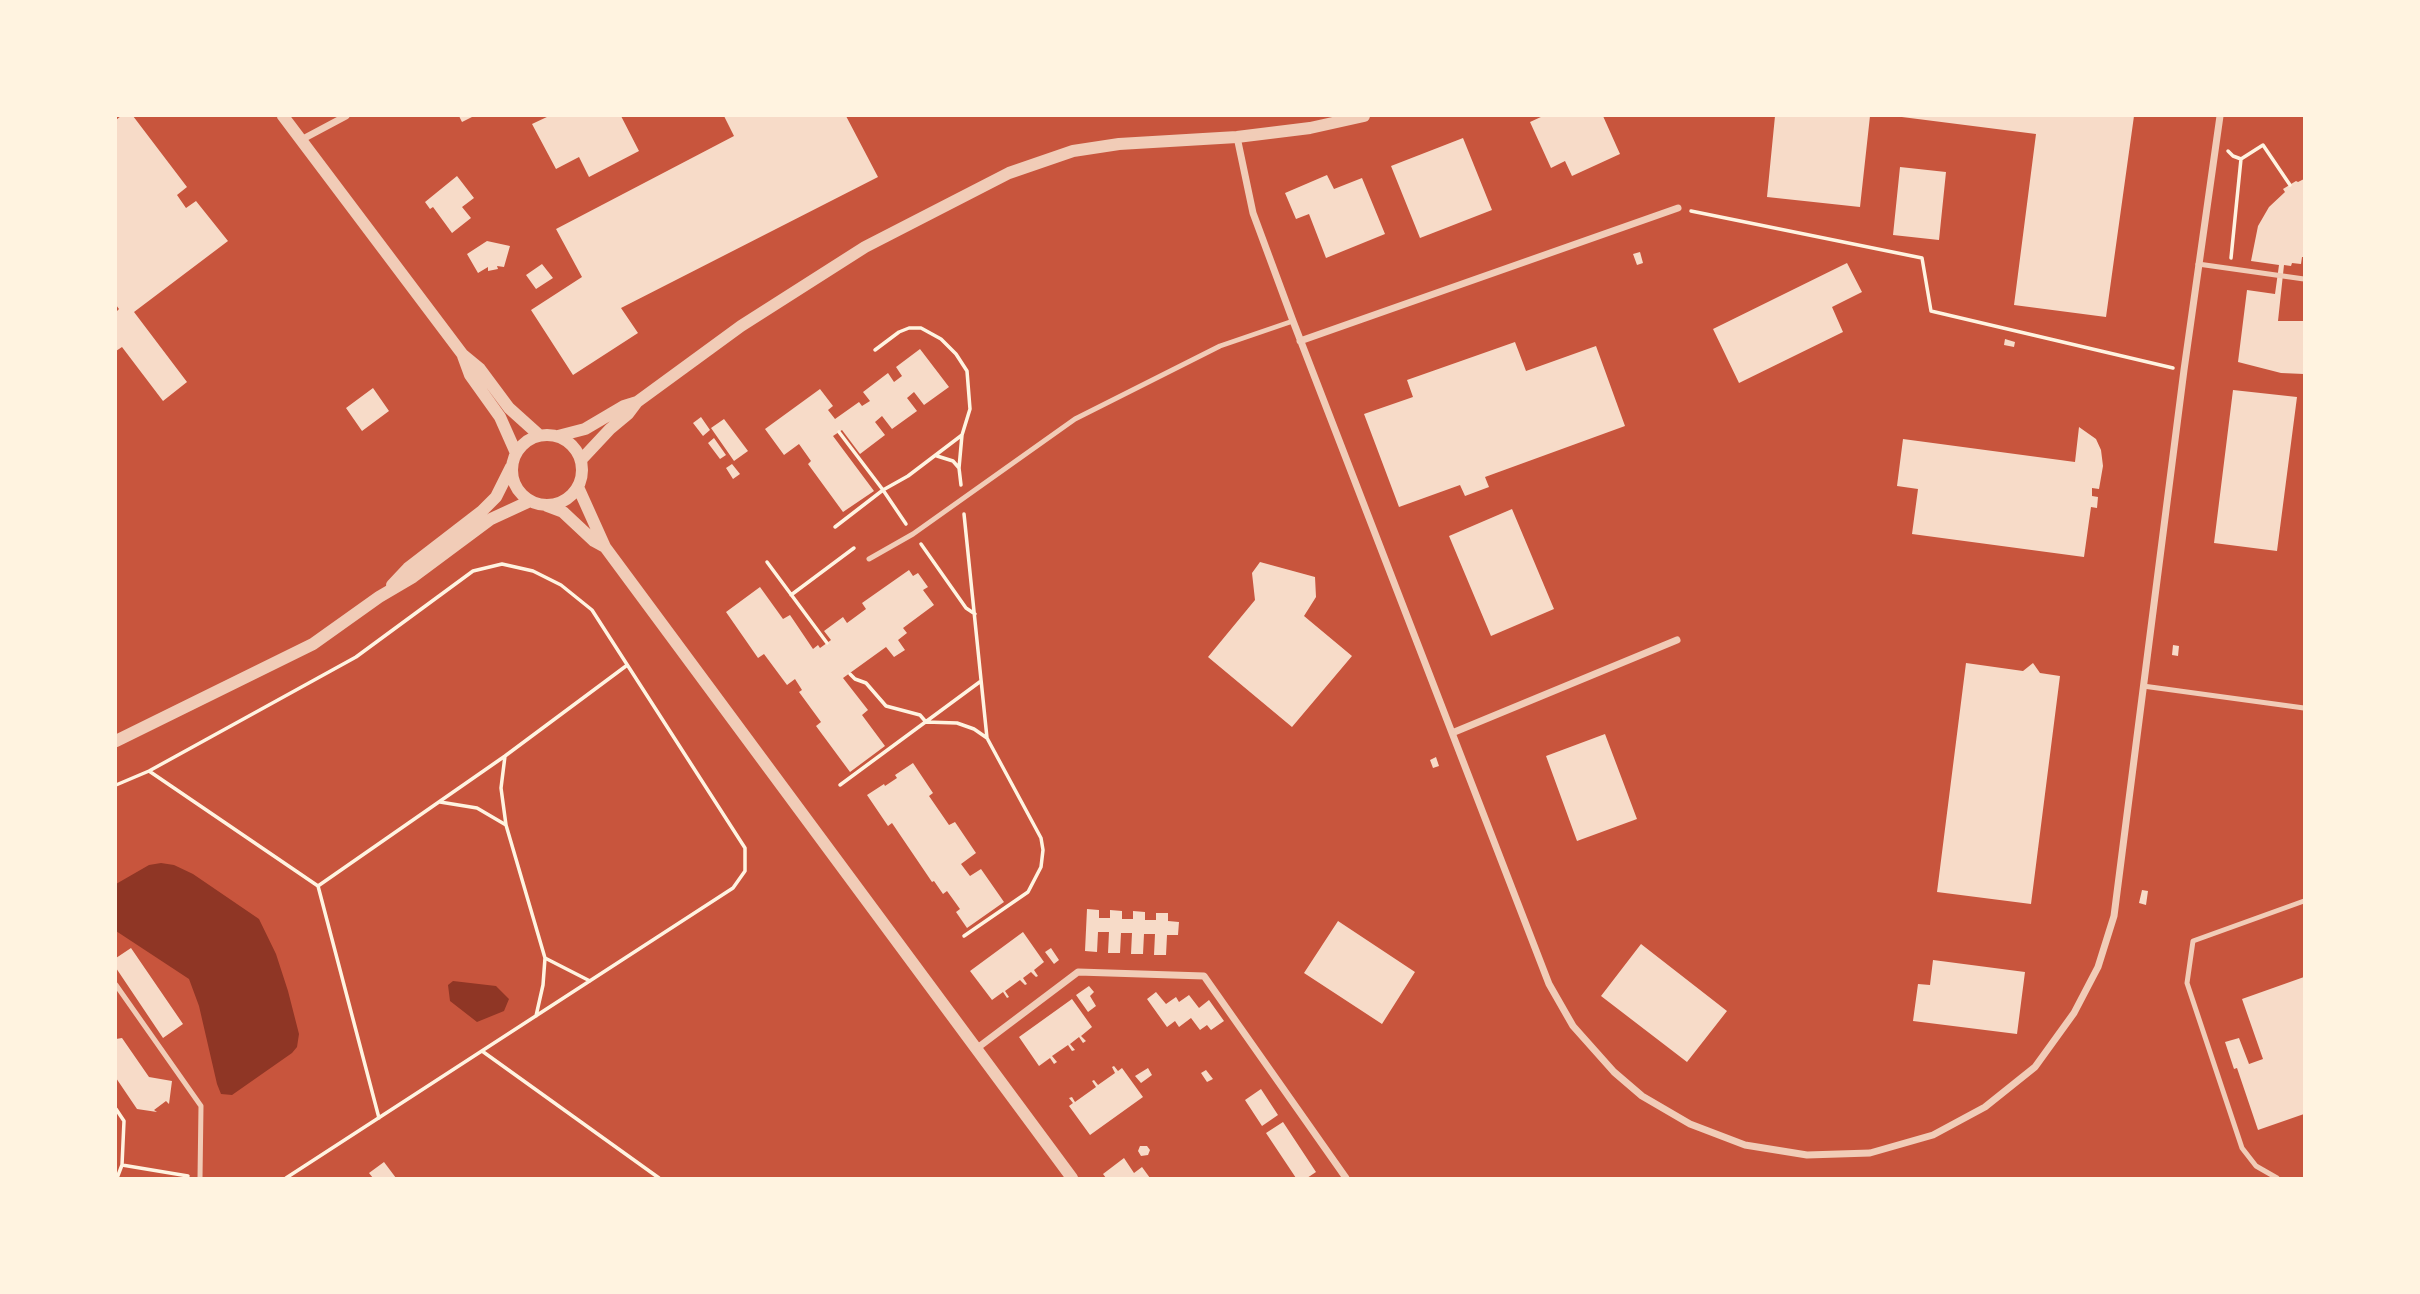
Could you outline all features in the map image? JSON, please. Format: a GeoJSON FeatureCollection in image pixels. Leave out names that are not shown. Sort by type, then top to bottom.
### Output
{"type":"FeatureCollection","features":[{"type":"Feature","properties":{"kind":"street"},"geometry":{"type":"LineString","coordinates":[[283,116],[463,355],[480,369],[509,408],[539,435]]}},
{"type":"Feature","properties":{"kind":"street"},"geometry":{"type":"LineString","coordinates":[[301,140],[345,116]]}},
{"type":"Feature","properties":{"kind":"street"},"geometry":{"type":"LineString","coordinates":[[581,460],[638,402],[741,326],[865,247],[1009,173],[1073,151],[1237,137],[1310,128],[1364,116]]}},
{"type":"Feature","properties":{"kind":"street"},"geometry":{"type":"LineString","coordinates":[[1237,137],[1253,213],[1300,341],[1549,984],[1573,1026],[1614,1072],[1642,1096],[1690,1124],[1745,1145],[1807,1155],[1870,1153],[1933,1135],[1985,1107],[2035,1067],[2074,1013],[2098,967],[2114,916],[2184,370],[2220,116]]}},
{"type":"Feature","properties":{"kind":"street"},"geometry":{"type":"LineString","coordinates":[[1300,341],[1678,208]]}},
{"type":"Feature","properties":{"kind":"street"},"geometry":{"type":"LineString","coordinates":[[463,355],[470,374],[500,417],[516,453]]}},
{"type":"Feature","properties":{"kind":"street"},"geometry":{"type":"LineString","coordinates":[[379,597],[408,568],[482,511],[496,497],[516,453],[529,439],[539,435],[558,436],[585,429],[624,406],[638,402]]}},
{"type":"Feature","properties":{"kind":"street"},"geometry":{"type":"LineString","coordinates":[[547,505],[565,500],[578,486],[582,469],[581,460],[568,442],[558,436]]}},
{"type":"Feature","properties":{"kind":"street"},"geometry":{"type":"LineString","coordinates":[[511,467],[516,487],[530,501],[563,512],[577,522],[594,541],[605,547]]}},
{"type":"Feature","properties":{"kind":"street"},"geometry":{"type":"LineString","coordinates":[[578,486],[605,547],[1072,1178]]}},
{"type":"Feature","properties":{"kind":"street"},"geometry":{"type":"LineString","coordinates":[[116,741],[313,644],[379,597],[413,577],[491,519],[530,501]]}},
{"type":"Feature","properties":{"kind":"street"},"geometry":{"type":"LineString","coordinates":[[1452,733],[1677,640]]}},
{"type":"Feature","properties":{"kind":"street"},"geometry":{"type":"LineString","coordinates":[[976,1049],[1078,972],[1204,976],[1346,1178]]}},
{"type":"Feature","properties":{"kind":"lane"},"geometry":{"type":"LineString","coordinates":[[2199,264],[2305,279]]}},
{"type":"Feature","properties":{"kind":"lane"},"geometry":{"type":"LineString","coordinates":[[869,559],[913,534],[1075,419],[1220,346],[1293,321]]}},
{"type":"Feature","properties":{"kind":"lane"},"geometry":{"type":"LineString","coordinates":[[2143,686],[2305,708]]}},
{"type":"Feature","properties":{"kind":"lane"},"geometry":{"type":"LineString","coordinates":[[2277,1178],[2256,1166],[2242,1148],[2187,983],[2193,941],[2305,901]]}},
{"type":"Feature","properties":{"kind":"lane"},"geometry":{"type":"LineString","coordinates":[[116,985],[201,1106],[200,1178]]}},
{"type":"Feature","properties":{"kind":"path"},"geometry":{"type":"LineString","coordinates":[[2241,159],[2263,145],[2290,185]]}},
{"type":"Feature","properties":{"kind":"path"},"geometry":{"type":"LineString","coordinates":[[2215,148],[2228,150],[2241,159]]}},
{"type":"Feature","properties":{"kind":"path"},"geometry":{"type":"LineString","coordinates":[[2230,269],[2241,159]]}},
{"type":"Feature","properties":{"kind":"path"},"geometry":{"type":"LineString","coordinates":[[1678,208],[1922,258],[1931,311],[2184,370]]}},
{"type":"Feature","properties":{"kind":"path"},"geometry":{"type":"LineString","coordinates":[[835,527],[962,435]]}},
{"type":"Feature","properties":{"kind":"path"},"geometry":{"type":"LineString","coordinates":[[936,456],[953,461],[959,468]]}},
{"type":"Feature","properties":{"kind":"path"},"geometry":{"type":"LineString","coordinates":[[791,595],[854,548]]}},
{"type":"Feature","properties":{"kind":"path"},"geometry":{"type":"LineString","coordinates":[[767,562],[827,643]]}},
{"type":"Feature","properties":{"kind":"path"},"geometry":{"type":"LineString","coordinates":[[116,785],[149,771],[356,657],[473,571],[502,564],[533,571],[561,586],[592,610],[745,849],[745,871],[733,888],[286,1178]]}},
{"type":"Feature","properties":{"kind":"path"},"geometry":{"type":"LineString","coordinates":[[318,887],[505,756],[627,665]]}},
{"type":"Feature","properties":{"kind":"path"},"geometry":{"type":"LineString","coordinates":[[850,674],[855,680],[866,684],[886,706],[920,715],[926,722],[957,723],[974,729],[987,738],[1037,829],[1043,850],[1041,867],[1028,892],[1007,909],[964,936]]}},
{"type":"Feature","properties":{"kind":"path"},"geometry":{"type":"LineString","coordinates":[[840,785],[981,681]]}},
{"type":"Feature","properties":{"kind":"path"},"geometry":{"type":"LineString","coordinates":[[505,756],[501,788],[506,825],[545,958],[543,985],[536,1016]]}},
{"type":"Feature","properties":{"kind":"path"},"geometry":{"type":"LineString","coordinates":[[149,771],[318,887],[379,1118]]}},
{"type":"Feature","properties":{"kind":"path"},"geometry":{"type":"LineString","coordinates":[[440,802],[477,808],[506,825]]}},
{"type":"Feature","properties":{"kind":"path"},"geometry":{"type":"LineString","coordinates":[[545,958],[590,981]]}},
{"type":"Feature","properties":{"kind":"path"},"geometry":{"type":"LineString","coordinates":[[482,1051],[659,1178]]}},
{"type":"Feature","properties":{"kind":"path"},"geometry":{"type":"LineString","coordinates":[[116,1109],[124,1121],[122,1165],[117,1178]]}},
{"type":"Feature","properties":{"kind":"path"},"geometry":{"type":"LineString","coordinates":[[122,1165],[200,1178]]}},
{"type":"Feature","properties":{"kind":"shaded area"},"geometry":{"type":"Polygon","coordinates":[[[149,865],[174,865],[193,874],[259,919],[276,954],[288,991],[299,1034],[297,1047],[232,1095],[221,1094],[217,1084],[199,1006],[189,979],[116,931],[116,884],[149,865]]]}},
{"type":"Feature","properties":{"kind":"shaded area"},"geometry":{"type":"Polygon","coordinates":[[[453,981],[496,986],[509,999],[504,1011],[477,1022],[450,1001],[448,985],[453,981]]]}},
{"type":"Feature","properties":{"kind":"building"},"geometry":{"type":"Polygon","coordinates":[[[121,116],[133,116],[187,187],[177,195],[186,208],[196,201],[228,241],[134,312],[187,382],[163,401],[122,347],[116,351],[116,312],[119,309],[116,305],[116,120],[121,116]]]}},
{"type":"Feature","properties":{"kind":"building"},"geometry":{"type":"Polygon","coordinates":[[[459,116],[474,116],[462,122],[459,116]]]}},
{"type":"Feature","properties":{"kind":"building"},"geometry":{"type":"Polygon","coordinates":[[[549,116],[621,116],[639,151],[589,177],[579,157],[556,169],[532,124],[549,116]]]}},
{"type":"Feature","properties":{"kind":"building"},"geometry":{"type":"Polygon","coordinates":[[[724,116],[846,116],[878,177],[621,308],[638,333],[573,375],[531,310],[582,277],[556,229],[734,136],[724,116]]]}},
{"type":"Feature","properties":{"kind":"building"},"geometry":{"type":"Polygon","coordinates":[[[1543,116],[1603,116],[1620,154],[1572,176],[1565,161],[1551,168],[1530,122],[1543,116]]]}},
{"type":"Feature","properties":{"kind":"building"},"geometry":{"type":"Polygon","coordinates":[[[1775,116],[1870,116],[1860,207],[1767,197],[1775,116]]]}},
{"type":"Feature","properties":{"kind":"building"},"geometry":{"type":"Polygon","coordinates":[[[1894,116],[2134,116],[2106,317],[2014,305],[2036,134],[1894,116]]]}},
{"type":"Feature","properties":{"kind":"building"},"geometry":{"type":"Polygon","coordinates":[[[1463,138],[1492,210],[1420,238],[1391,166],[1463,138]]]}},
{"type":"Feature","properties":{"kind":"building"},"geometry":{"type":"Polygon","coordinates":[[[1900,167],[1946,172],[1939,240],[1893,235],[1900,167]]]}},
{"type":"Feature","properties":{"kind":"building"},"geometry":{"type":"Polygon","coordinates":[[[1327,175],[1334,189],[1362,178],[1385,234],[1326,258],[1309,214],[1296,219],[1285,193],[1327,175]]]}},
{"type":"Feature","properties":{"kind":"building"},"geometry":{"type":"Polygon","coordinates":[[[457,176],[474,198],[462,207],[471,218],[452,233],[433,207],[430,209],[425,202],[457,176]]]}},
{"type":"Feature","properties":{"kind":"building"},"geometry":{"type":"Polygon","coordinates":[[[2304,179],[2304,257],[2301,264],[2284,265],[2278,321],[2304,321],[2304,374],[2281,373],[2238,362],[2247,290],[2275,294],[2279,265],[2251,261],[2258,226],[2269,207],[2285,192],[2283,189],[2304,179]]]}},
{"type":"Feature","properties":{"kind":"building"},"geometry":{"type":"Polygon","coordinates":[[[487,241],[510,246],[504,267],[497,266],[498,269],[488,271],[488,267],[478,273],[467,254],[487,241]]]}},
{"type":"Feature","properties":{"kind":"building"},"geometry":{"type":"Polygon","coordinates":[[[1640,252],[1643,263],[1637,265],[1633,254],[1640,252]]]}},
{"type":"Feature","properties":{"kind":"building"},"geometry":{"type":"Polygon","coordinates":[[[1847,263],[1862,292],[1832,307],[1843,332],[1739,383],[1713,329],[1847,263]]]}},
{"type":"Feature","properties":{"kind":"building"},"geometry":{"type":"Polygon","coordinates":[[[542,264],[553,278],[536,289],[526,275],[542,264]]]}},
{"type":"Feature","properties":{"kind":"building"},"geometry":{"type":"Polygon","coordinates":[[[2005,339],[2015,342],[2014,347],[2004,345],[2005,339]]]}},
{"type":"Feature","properties":{"kind":"building"},"geometry":{"type":"Polygon","coordinates":[[[1515,342],[1526,371],[1596,346],[1625,426],[1485,477],[1489,487],[1465,496],[1460,485],[1399,507],[1364,414],[1413,397],[1407,380],[1515,342]]]}},
{"type":"Feature","properties":{"kind":"building"},"geometry":{"type":"Polygon","coordinates":[[[920,349],[949,387],[924,405],[914,392],[907,398],[917,411],[892,429],[882,416],[875,422],[885,435],[860,454],[842,430],[833,436],[874,491],[843,512],[808,464],[811,461],[799,444],[784,455],[765,429],[820,389],[833,406],[828,410],[835,419],[859,402],[862,406],[870,401],[863,392],[888,373],[894,382],[902,376],[896,367],[920,349]]]}},
{"type":"Feature","properties":{"kind":"building"},"geometry":{"type":"Polygon","coordinates":[[[373,388],[389,411],[362,431],[346,408],[373,388]]]}},
{"type":"Feature","properties":{"kind":"building"},"geometry":{"type":"Polygon","coordinates":[[[2233,390],[2297,397],[2277,551],[2214,543],[2233,390]]]}},
{"type":"Feature","properties":{"kind":"building"},"geometry":{"type":"Polygon","coordinates":[[[701,417],[710,430],[703,436],[693,423],[701,417]]]}},
{"type":"Feature","properties":{"kind":"building"},"geometry":{"type":"Polygon","coordinates":[[[724,419],[748,451],[734,461],[711,428],[724,419]]]}},
{"type":"Feature","properties":{"kind":"building"},"geometry":{"type":"Polygon","coordinates":[[[2079,427],[2096,439],[2103,466],[2099,489],[2092,488],[2092,496],[2098,497],[2097,508],[2091,507],[2084,557],[1912,534],[1918,489],[1897,486],[1903,439],[2075,462],[2079,427]]]}},
{"type":"Feature","properties":{"kind":"building"},"geometry":{"type":"Polygon","coordinates":[[[714,438],[726,455],[720,459],[708,443],[714,438]]]}},
{"type":"Feature","properties":{"kind":"building"},"geometry":{"type":"Polygon","coordinates":[[[732,464],[740,474],[733,479],[726,468],[732,464]]]}},
{"type":"Feature","properties":{"kind":"building"},"geometry":{"type":"Polygon","coordinates":[[[1512,509],[1554,609],[1491,636],[1449,536],[1512,509]]]}},
{"type":"Feature","properties":{"kind":"building"},"geometry":{"type":"Polygon","coordinates":[[[1260,562],[1315,577],[1316,597],[1304,616],[1352,656],[1292,727],[1208,657],[1255,600],[1252,573],[1260,562]]]}},
{"type":"Feature","properties":{"kind":"building"},"geometry":{"type":"Polygon","coordinates":[[[909,570],[913,576],[918,573],[928,587],[923,590],[934,605],[903,628],[907,633],[898,640],[905,650],[894,657],[886,647],[843,678],[868,710],[862,715],[885,746],[850,772],[816,726],[821,722],[799,692],[802,690],[795,679],[787,685],[764,654],[758,658],[726,612],[760,587],[783,619],[790,615],[813,649],[818,645],[820,648],[831,640],[824,631],[843,617],[847,623],[866,609],[862,603],[909,570]]]}},
{"type":"Feature","properties":{"kind":"building"},"geometry":{"type":"Polygon","coordinates":[[[2173,645],[2179,646],[2178,656],[2172,655],[2173,645]]]}},
{"type":"Feature","properties":{"kind":"building"},"geometry":{"type":"Polygon","coordinates":[[[1966,663],[2023,671],[2033,663],[2040,673],[2060,676],[2031,904],[1937,892],[1966,663]]]}},
{"type":"Feature","properties":{"kind":"building"},"geometry":{"type":"Polygon","coordinates":[[[1605,734],[1637,819],[1577,841],[1546,756],[1605,734]]]}},
{"type":"Feature","properties":{"kind":"building"},"geometry":{"type":"Polygon","coordinates":[[[1436,757],[1439,766],[1433,768],[1430,760],[1436,757]]]}},
{"type":"Feature","properties":{"kind":"building"},"geometry":{"type":"Polygon","coordinates":[[[913,763],[933,793],[929,796],[949,825],[955,822],[976,853],[961,864],[970,876],[981,869],[1004,902],[967,928],[956,912],[960,909],[947,891],[943,894],[934,881],[932,882],[892,823],[888,826],[867,795],[897,778],[895,775],[913,763]]]}},
{"type":"Feature","properties":{"kind":"building"},"geometry":{"type":"Polygon","coordinates":[[[2142,890],[2148,891],[2146,905],[2139,903],[2142,890]]]}},
{"type":"Feature","properties":{"kind":"building"},"geometry":{"type":"Polygon","coordinates":[[[1087,909],[1099,910],[1099,918],[1110,918],[1110,910],[1122,911],[1122,919],[1133,919],[1133,911],[1145,912],[1145,920],[1156,920],[1156,913],[1168,913],[1168,921],[1179,922],[1178,935],[1167,935],[1166,955],[1154,955],[1155,934],[1144,934],[1143,954],[1131,954],[1132,933],[1121,933],[1120,953],[1108,953],[1109,932],[1098,932],[1097,952],[1085,951],[1087,909]]]}},
{"type":"Feature","properties":{"kind":"building"},"geometry":{"type":"Polygon","coordinates":[[[1338,921],[1415,972],[1382,1024],[1304,973],[1338,921]]]}},
{"type":"Feature","properties":{"kind":"building"},"geometry":{"type":"Polygon","coordinates":[[[1023,932],[1044,962],[1034,970],[1038,976],[1031,972],[1023,978],[1027,984],[1020,980],[1005,991],[1009,997],[1003,992],[992,1000],[970,971],[1023,932]]]}},
{"type":"Feature","properties":{"kind":"building"},"geometry":{"type":"Polygon","coordinates":[[[1641,944],[1727,1011],[1687,1062],[1601,996],[1641,944]]]}},
{"type":"Feature","properties":{"kind":"building"},"geometry":{"type":"Polygon","coordinates":[[[131,948],[183,1024],[163,1038],[116,968],[116,958],[131,948]]]}},
{"type":"Feature","properties":{"kind":"building"},"geometry":{"type":"Polygon","coordinates":[[[1051,948],[1059,960],[1054,964],[1045,952],[1051,948]]]}},
{"type":"Feature","properties":{"kind":"building"},"geometry":{"type":"Polygon","coordinates":[[[1933,960],[2025,972],[2017,1034],[1913,1021],[1918,984],[1930,985],[1933,960]]]}},
{"type":"Feature","properties":{"kind":"building"},"geometry":{"type":"Polygon","coordinates":[[[2304,977],[2304,1114],[2258,1130],[2237,1068],[2234,1069],[2225,1042],[2239,1038],[2249,1064],[2263,1059],[2242,999],[2304,977]]]}},
{"type":"Feature","properties":{"kind":"building"},"geometry":{"type":"Polygon","coordinates":[[[1089,986],[1094,992],[1090,996],[1096,1006],[1088,1012],[1076,995],[1089,986]]]}},
{"type":"Feature","properties":{"kind":"building"},"geometry":{"type":"Polygon","coordinates":[[[1156,992],[1166,1004],[1176,997],[1179,1002],[1189,995],[1199,1008],[1209,1000],[1224,1021],[1211,1030],[1207,1025],[1200,1030],[1191,1018],[1179,1027],[1175,1021],[1167,1027],[1147,999],[1156,992]]]}},
{"type":"Feature","properties":{"kind":"building"},"geometry":{"type":"Polygon","coordinates":[[[1072,999],[1092,1027],[1081,1036],[1086,1041],[1083,1043],[1079,1037],[1070,1044],[1075,1050],[1072,1051],[1068,1045],[1052,1056],[1057,1062],[1054,1064],[1050,1058],[1039,1066],[1019,1037],[1072,999]]]}},
{"type":"Feature","properties":{"kind":"building"},"geometry":{"type":"Polygon","coordinates":[[[122,1038],[149,1077],[172,1081],[169,1104],[166,1101],[154,1110],[157,1112],[137,1109],[116,1078],[116,1039],[122,1038]]]}},
{"type":"Feature","properties":{"kind":"building"},"geometry":{"type":"Polygon","coordinates":[[[1112,1067],[1118,1071],[1122,1068],[1143,1097],[1090,1135],[1069,1106],[1073,1103],[1069,1098],[1072,1097],[1075,1102],[1096,1087],[1092,1081],[1098,1085],[1115,1073],[1112,1067]]]}},
{"type":"Feature","properties":{"kind":"building"},"geometry":{"type":"Polygon","coordinates":[[[1148,1068],[1152,1075],[1141,1083],[1135,1076],[1148,1068]]]}},
{"type":"Feature","properties":{"kind":"building"},"geometry":{"type":"Polygon","coordinates":[[[1206,1070],[1213,1079],[1207,1082],[1201,1073],[1206,1070]]]}},
{"type":"Feature","properties":{"kind":"building"},"geometry":{"type":"Polygon","coordinates":[[[1261,1089],[1278,1115],[1262,1126],[1245,1100],[1261,1089]]]}},
{"type":"Feature","properties":{"kind":"building"},"geometry":{"type":"Polygon","coordinates":[[[1283,1122],[1316,1172],[1307,1178],[1296,1178],[1266,1133],[1283,1122]]]}},
{"type":"Feature","properties":{"kind":"building"},"geometry":{"type":"Polygon","coordinates":[[[1140,1146],[1147,1146],[1150,1150],[1148,1155],[1141,1156],[1138,1151],[1140,1146]]]}},
{"type":"Feature","properties":{"kind":"building"},"geometry":{"type":"Polygon","coordinates":[[[1124,1158],[1134,1173],[1142,1167],[1150,1178],[1106,1178],[1103,1174],[1124,1158]]]}},
{"type":"Feature","properties":{"kind":"building"},"geometry":{"type":"Polygon","coordinates":[[[384,1162],[396,1178],[373,1178],[369,1173],[384,1162]]]}}]}
